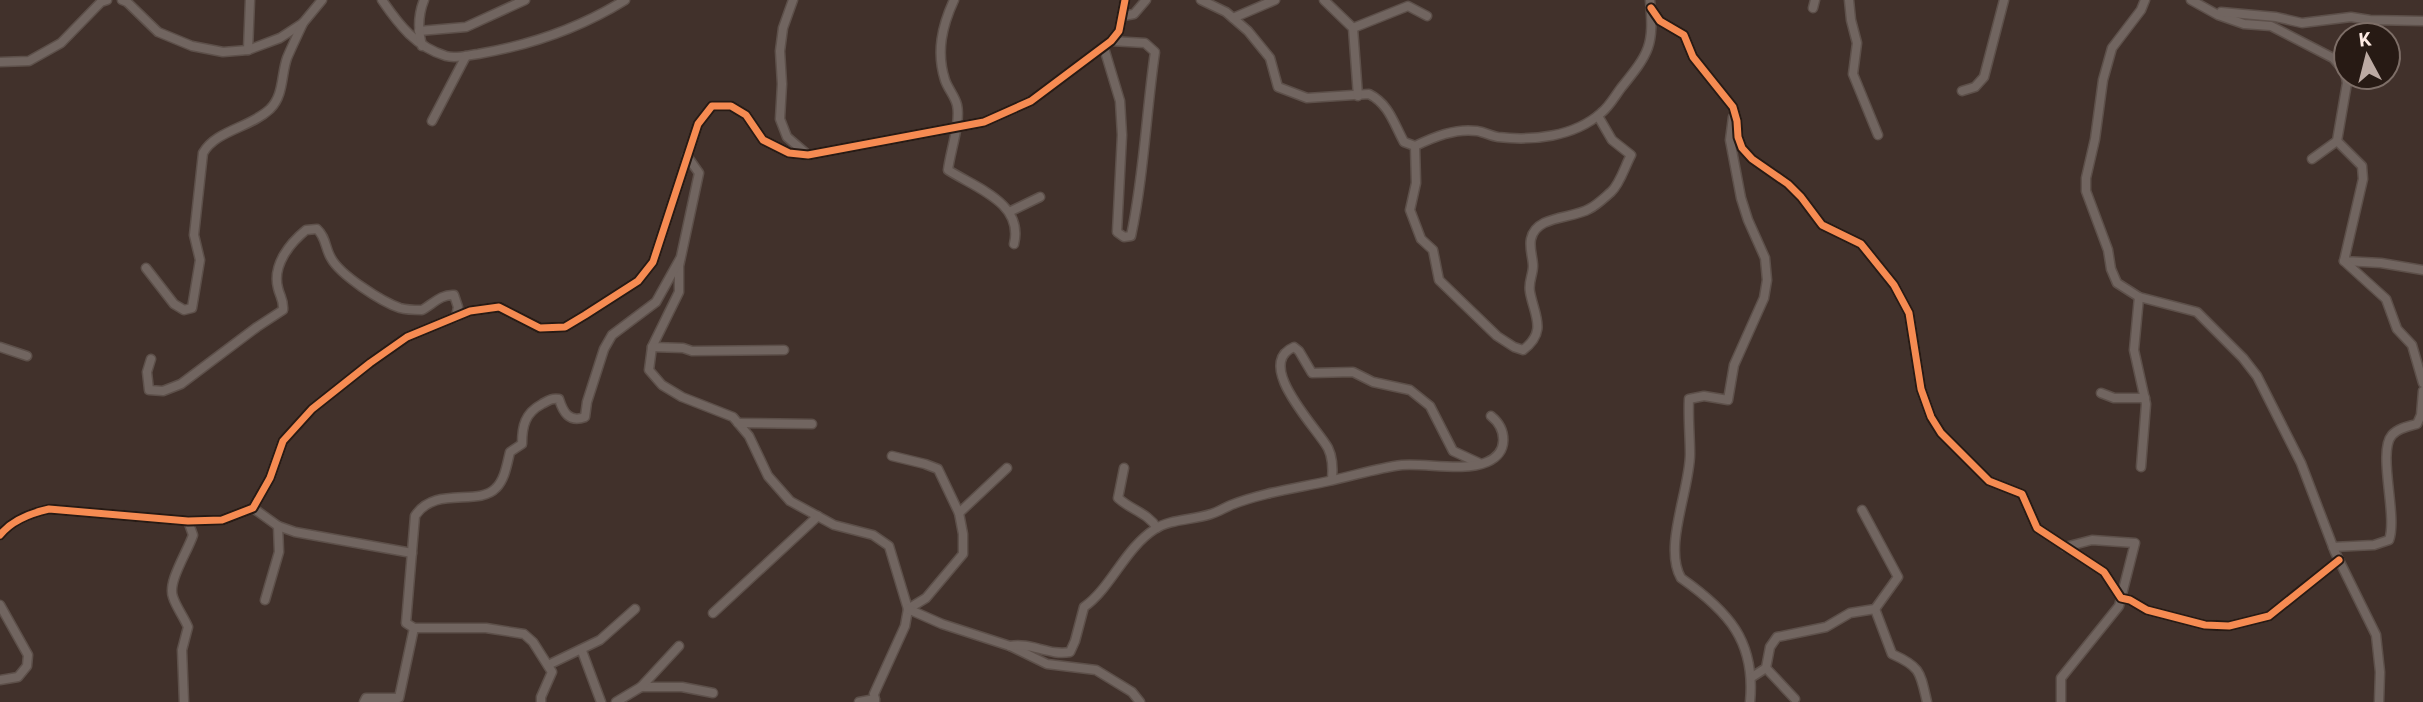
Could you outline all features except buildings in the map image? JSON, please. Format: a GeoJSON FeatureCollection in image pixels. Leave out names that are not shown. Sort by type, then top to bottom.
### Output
{"type":"FeatureCollection","features":[{"type":"Feature","properties":{"kind":"street"},"geometry":{"type":"LineString","coordinates":[[0,62],[29,61],[61,43],[101,2],[107,0]]}},
{"type":"Feature","properties":{"kind":"street"},"geometry":{"type":"LineString","coordinates":[[122,0],[158,32],[192,46],[223,52],[248,50],[280,38],[303,23]]}},
{"type":"Feature","properties":{"kind":"street"},"geometry":{"type":"LineString","coordinates":[[248,50],[250,0]]}},
{"type":"Feature","properties":{"kind":"street"},"geometry":{"type":"LineString","coordinates":[[146,268],[174,304],[184,310],[192,308],[200,260],[194,235],[203,153],[209,143],[250,122],[273,106],[281,91],[288,57],[303,23],[322,0]]}},
{"type":"Feature","properties":{"kind":"street"},"geometry":{"type":"LineString","coordinates":[[382,0],[399,25],[422,46],[449,57],[466,56],[543,38],[596,18],[625,0]]}},
{"type":"Feature","properties":{"kind":"street"},"geometry":{"type":"LineString","coordinates":[[422,46],[419,30],[420,10],[424,0]]}},
{"type":"Feature","properties":{"kind":"street"},"geometry":{"type":"LineString","coordinates":[[419,30],[466,27],[525,0]]}},
{"type":"Feature","properties":{"kind":"street"},"geometry":{"type":"LineString","coordinates":[[793,0],[783,28],[780,51],[780,119],[787,137],[808,155]]}},
{"type":"Feature","properties":{"kind":"street"},"geometry":{"type":"LineString","coordinates":[[954,0],[943,25],[940,52],[945,79],[958,106],[948,170],[1006,206],[1014,220],[1014,244]]}},
{"type":"Feature","properties":{"kind":"street"},"geometry":{"type":"LineString","coordinates":[[0,535],[6,528],[33,512],[49,509],[188,521],[222,520],[253,508],[270,478],[283,441],[312,409],[370,363],[407,338],[470,311],[499,307],[540,328],[565,327],[638,281],[653,262],[698,124],[712,106],[732,106],[746,115],[762,141],[789,153],[808,155],[984,122],[1031,101],[1104,48],[1119,30],[1125,0]]}},
{"type":"Feature","properties":{"kind":"street"},"geometry":{"type":"LineString","coordinates":[[1123,16],[1134,15],[1146,0]]}},
{"type":"Feature","properties":{"kind":"street"},"geometry":{"type":"LineString","coordinates":[[1201,0],[1233,18],[1248,31],[1266,52],[1279,87],[1307,98],[1369,94],[1393,116],[1404,142],[1415,146],[1435,136],[1455,132],[1477,131],[1496,137],[1535,138],[1584,126],[1598,116],[1645,57],[1653,35],[1650,4]]}},
{"type":"Feature","properties":{"kind":"street"},"geometry":{"type":"LineString","coordinates":[[1233,18],[1275,0]]}},
{"type":"Feature","properties":{"kind":"street"},"geometry":{"type":"LineString","coordinates":[[1324,0],[1353,28],[1358,96]]}},
{"type":"Feature","properties":{"kind":"street"},"geometry":{"type":"LineString","coordinates":[[1849,0],[1857,43],[1853,74],[1878,135]]}},
{"type":"Feature","properties":{"kind":"street"},"geometry":{"type":"LineString","coordinates":[[1962,91],[1975,87],[1984,76],[2004,0]]}},
{"type":"Feature","properties":{"kind":"street"},"geometry":{"type":"LineString","coordinates":[[2145,0],[2141,10],[2112,48],[2103,80],[2095,139],[2086,178],[2086,191],[2108,250],[2111,269],[2117,283],[2139,298],[2197,312],[2257,376],[2301,463],[2333,547],[2376,635],[2380,672],[2379,702]]}},
{"type":"Feature","properties":{"kind":"street"},"geometry":{"type":"LineString","coordinates":[[2191,0],[2218,15],[2244,24],[2271,26],[2333,58],[2345,72],[2347,83],[2337,141],[2312,159]]}},
{"type":"Feature","properties":{"kind":"street"},"geometry":{"type":"LineString","coordinates":[[1650,4],[1660,21],[1684,35],[1693,57],[1733,107],[1742,148],[1752,159],[1788,184],[1822,225],[1861,244],[1894,285],[1909,313],[1921,389],[1931,417],[1941,433],[1989,481],[2022,494],[2037,528],[2104,572],[2121,598],[2147,610],[2205,625],[2229,626],[2269,616],[2339,560]]}},
{"type":"Feature","properties":{"kind":"street"},"geometry":{"type":"LineString","coordinates":[[1353,28],[1408,6],[1427,16]]}},
{"type":"Feature","properties":{"kind":"street"},"geometry":{"type":"LineString","coordinates":[[2218,15],[2220,12],[2276,17],[2302,23],[2351,17],[2423,21]]}},
{"type":"Feature","properties":{"kind":"street"},"geometry":{"type":"LineString","coordinates":[[1104,48],[1120,102],[1122,135],[1116,232],[1124,237],[1131,236],[1140,193],[1147,106],[1155,52],[1145,43],[1111,41]]}},
{"type":"Feature","properties":{"kind":"street"},"geometry":{"type":"LineString","coordinates":[[432,121],[466,56]]}},
{"type":"Feature","properties":{"kind":"street"},"geometry":{"type":"LineString","coordinates":[[1733,107],[1730,140],[1741,198],[1765,258],[1767,280],[1763,298],[1734,365],[1728,400],[1704,396],[1689,399],[1690,456],[1676,529],[1677,571],[1681,578],[1721,610],[1737,631],[1752,677],[1750,702]]}},
{"type":"Feature","properties":{"kind":"street"},"geometry":{"type":"LineString","coordinates":[[1415,146],[1416,184],[1410,210],[1421,239],[1433,250],[1439,280],[1497,336],[1523,350],[1530,345],[1538,329],[1538,315],[1530,293],[1529,281],[1533,269],[1530,241],[1535,229],[1550,220],[1588,210],[1614,190],[1631,155],[1612,140],[1598,116]]}},
{"type":"Feature","properties":{"kind":"street"},"geometry":{"type":"LineString","coordinates":[[2337,141],[2362,166],[2363,179],[2344,261]]}},
{"type":"Feature","properties":{"kind":"street"},"geometry":{"type":"LineString","coordinates":[[687,156],[699,173],[680,259],[679,292],[652,347],[649,370],[662,386],[733,417],[749,436],[768,476],[790,501],[834,525],[873,535],[889,546],[908,609],[905,626],[874,694],[875,701],[859,702]]}},
{"type":"Feature","properties":{"kind":"street"},"geometry":{"type":"LineString","coordinates":[[1009,212],[1040,197]]}},
{"type":"Feature","properties":{"kind":"street"},"geometry":{"type":"LineString","coordinates":[[151,359],[146,372],[149,390],[163,391],[181,384],[283,310],[284,301],[278,288],[279,266],[285,252],[306,230],[317,229],[323,235],[332,260],[369,293],[399,308],[422,310],[440,297],[454,295],[458,307],[456,317]]}},
{"type":"Feature","properties":{"kind":"street"},"geometry":{"type":"LineString","coordinates":[[541,702],[552,672],[533,642],[524,634],[486,628],[414,628],[406,623],[415,516],[425,504],[452,497],[487,494],[494,490],[500,482],[510,452],[522,444],[525,418],[535,407],[553,398],[559,399],[563,411],[570,418],[578,420],[585,417],[587,402],[604,349],[612,335],[656,302],[680,259]]}},
{"type":"Feature","properties":{"kind":"street"},"geometry":{"type":"LineString","coordinates":[[2344,261],[2381,263],[2423,270]]}},
{"type":"Feature","properties":{"kind":"street"},"geometry":{"type":"LineString","coordinates":[[2344,261],[2386,299],[2397,329],[2412,345],[2423,383]]}},
{"type":"Feature","properties":{"kind":"street"},"geometry":{"type":"LineString","coordinates":[[2139,298],[2134,350],[2145,398],[2141,467]]}},
{"type":"Feature","properties":{"kind":"street"},"geometry":{"type":"LineString","coordinates":[[0,346],[27,356]]}},
{"type":"Feature","properties":{"kind":"street"},"geometry":{"type":"LineString","coordinates":[[652,347],[692,351],[784,349]]}},
{"type":"Feature","properties":{"kind":"street"},"geometry":{"type":"LineString","coordinates":[[1332,481],[1333,466],[1329,450],[1283,383],[1282,357],[1287,350],[1294,347],[1312,373],[1353,372],[1373,383],[1410,390],[1430,406],[1453,451],[1480,464]]}},
{"type":"Feature","properties":{"kind":"street"},"geometry":{"type":"LineString","coordinates":[[2333,547],[2374,545],[2389,540],[2393,530],[2387,446],[2391,436],[2402,428],[2417,424],[2421,415],[2423,391]]}},
{"type":"Feature","properties":{"kind":"street"},"geometry":{"type":"LineString","coordinates":[[2101,393],[2114,398],[2145,398]]}},
{"type":"Feature","properties":{"kind":"street"},"geometry":{"type":"LineString","coordinates":[[1010,646],[1025,645],[1058,654],[1070,652],[1084,607],[1097,598],[1120,564],[1157,528],[1214,514],[1231,505],[1303,486],[1398,466],[1487,463],[1502,449],[1505,441],[1498,421],[1491,416]]}},
{"type":"Feature","properties":{"kind":"street"},"geometry":{"type":"LineString","coordinates":[[738,423],[811,424]]}},
{"type":"Feature","properties":{"kind":"street"},"geometry":{"type":"LineString","coordinates":[[892,456],[938,470],[959,513],[963,534],[963,554],[926,598],[908,609]]}},
{"type":"Feature","properties":{"kind":"street"},"geometry":{"type":"LineString","coordinates":[[959,513],[1007,468]]}},
{"type":"Feature","properties":{"kind":"street"},"geometry":{"type":"LineString","coordinates":[[1124,468],[1118,498],[1125,505],[1151,519],[1157,528]]}},
{"type":"Feature","properties":{"kind":"street"},"geometry":{"type":"LineString","coordinates":[[253,508],[278,526],[295,532],[412,553]]}},
{"type":"Feature","properties":{"kind":"street"},"geometry":{"type":"LineString","coordinates":[[1752,677],[1766,668],[1770,647],[1777,637],[1826,627],[1850,612],[1875,609],[1898,577],[1863,510]]}},
{"type":"Feature","properties":{"kind":"street"},"geometry":{"type":"LineString","coordinates":[[713,613],[818,516]]}},
{"type":"Feature","properties":{"kind":"street"},"geometry":{"type":"LineString","coordinates":[[184,702],[182,650],[188,627],[172,596],[173,578],[193,535],[188,521]]}},
{"type":"Feature","properties":{"kind":"street"},"geometry":{"type":"LineString","coordinates":[[265,600],[279,552],[278,526]]}},
{"type":"Feature","properties":{"kind":"street"},"geometry":{"type":"LineString","coordinates":[[2061,702],[2062,678],[2119,606],[2135,543],[2092,540],[2065,547]]}},
{"type":"Feature","properties":{"kind":"street"},"geometry":{"type":"LineString","coordinates":[[0,604],[27,655],[27,666],[18,677],[0,680]]}},
{"type":"Feature","properties":{"kind":"street"},"geometry":{"type":"LineString","coordinates":[[548,665],[582,651],[600,640],[635,609]]}},
{"type":"Feature","properties":{"kind":"street"},"geometry":{"type":"LineString","coordinates":[[908,609],[942,624],[1010,646],[1048,664],[1096,670],[1132,692],[1140,702]]}},
{"type":"Feature","properties":{"kind":"street"},"geometry":{"type":"LineString","coordinates":[[1875,609],[1892,654],[1912,663],[1920,671],[1927,702]]}},
{"type":"Feature","properties":{"kind":"street"},"geometry":{"type":"LineString","coordinates":[[364,702],[366,698],[399,698],[414,628]]}},
{"type":"Feature","properties":{"kind":"street"},"geometry":{"type":"LineString","coordinates":[[616,702],[641,687],[679,646]]}},
{"type":"Feature","properties":{"kind":"street"},"geometry":{"type":"LineString","coordinates":[[582,651],[601,702]]}},
{"type":"Feature","properties":{"kind":"street"},"geometry":{"type":"LineString","coordinates":[[1766,668],[1795,699]]}},
{"type":"Feature","properties":{"kind":"street"},"geometry":{"type":"LineString","coordinates":[[641,687],[682,687],[713,693]]}},
{"type":"Feature","properties":{"kind":"cycle path"},"geometry":{"type":"LineString","coordinates":[[0,535],[22,518],[49,509],[188,521],[222,520],[253,508],[270,478],[283,441],[312,409],[407,337],[470,311],[499,307],[540,328],[565,327],[638,281],[653,262],[698,124],[712,106],[731,106],[746,115],[763,140],[789,153],[808,155],[984,122],[1031,101],[1111,41],[1119,31],[1125,0]]}},
{"type":"Feature","properties":{"kind":"cycle path"},"geometry":{"type":"LineString","coordinates":[[1651,8],[1660,21],[1684,35],[1693,57],[1733,107],[1742,148],[1752,159],[1788,184],[1822,225],[1861,244],[1894,285],[1909,313],[1921,389],[1931,417],[1941,433],[1989,481],[2022,494],[2037,528],[2104,572],[2121,598],[2147,610],[2205,625],[2229,626],[2269,616],[2339,560]]}}]}
